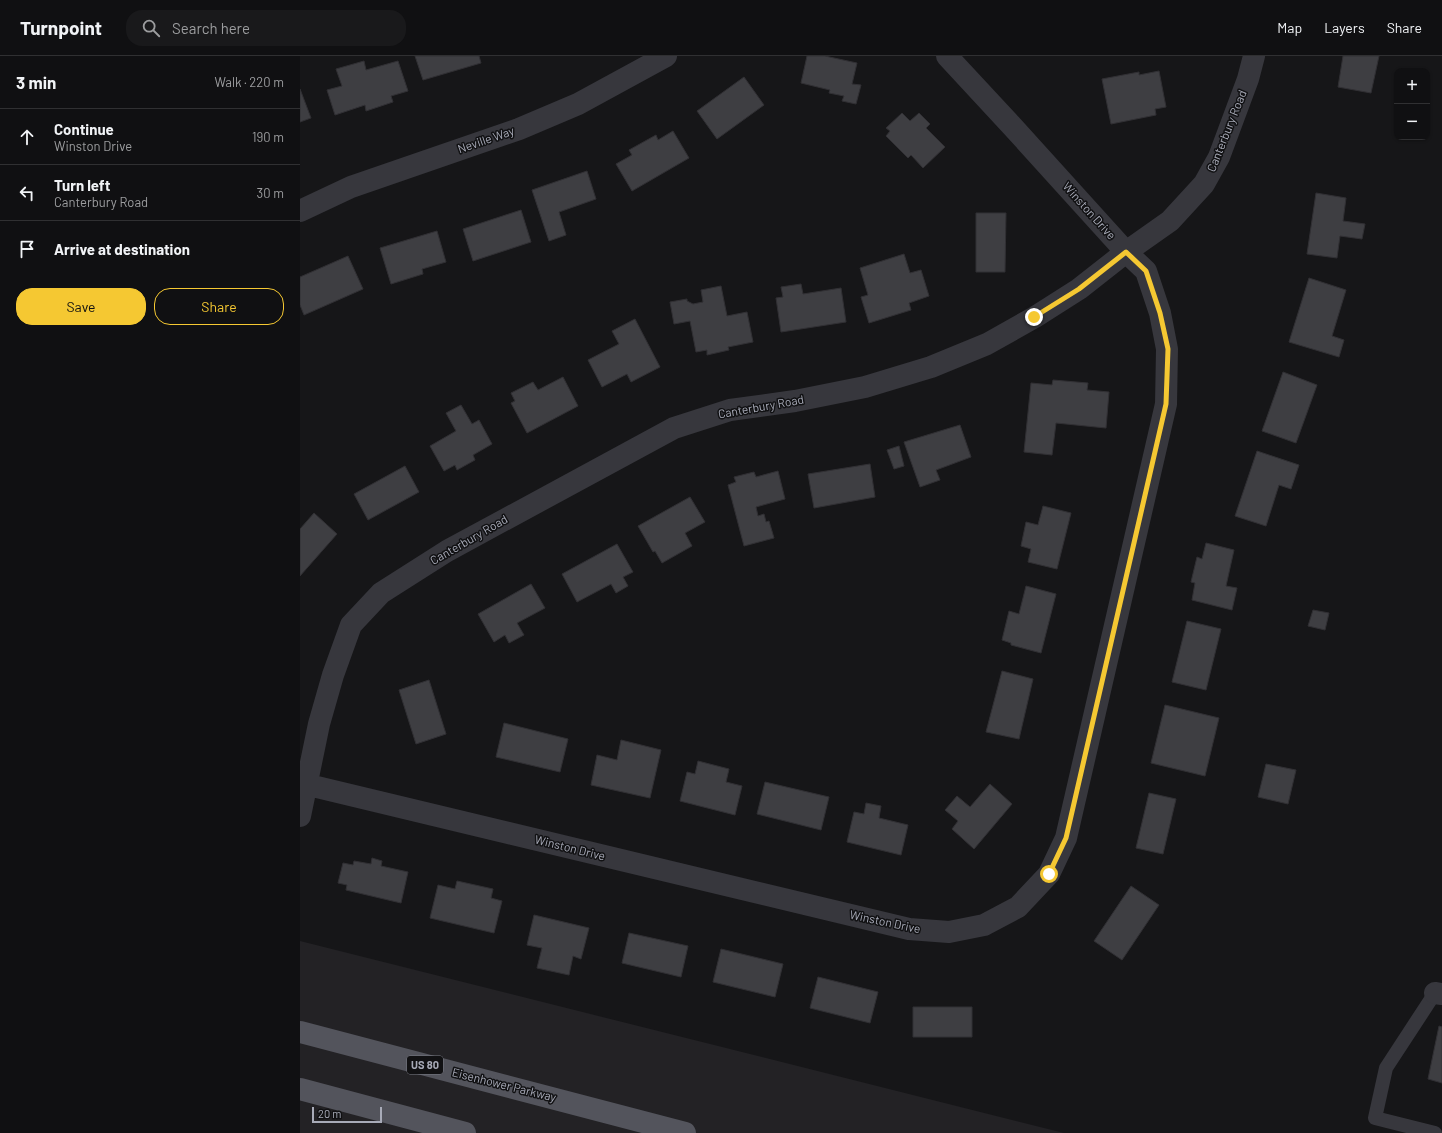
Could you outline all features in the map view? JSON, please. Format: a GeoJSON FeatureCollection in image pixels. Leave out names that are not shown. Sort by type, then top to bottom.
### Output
{"type":"FeatureCollection","features":[{"type":"Feature","properties":{"kind":"main road","name":"Eisenhower Parkway"},"geometry":{"type":"LineString","coordinates":[[300,1032],[685,1133]]}},
{"type":"Feature","properties":{"kind":"main road"},"geometry":{"type":"LineString","coordinates":[[300,1089],[465,1133]]}},
{"type":"Feature","properties":{"kind":"street","name":"Neville Way"},"geometry":{"type":"LineString","coordinates":[[300,211],[351,187],[519,129],[578,104],[666,56]]}},
{"type":"Feature","properties":{"kind":"street","name":"Winston Drive"},"geometry":{"type":"LineString","coordinates":[[304,784],[909,929],[949,932],[984,925],[1018,907],[1049,874],[1066,838],[1166,404],[1168,349],[1160,313],[1146,271],[1126,252],[947,56]]}},
{"type":"Feature","properties":{"kind":"street","name":"Canterbury Road"},"geometry":{"type":"LineString","coordinates":[[300,816],[304,784],[319,724],[333,675],[351,625],[381,594],[447,551],[674,428],[730,410],[795,401],[865,387],[931,367],[987,344],[1034,317],[1079,289],[1126,252],[1170,221],[1204,184],[1219,157],[1248,80],[1254,56]]}},
{"type":"Feature","properties":{"kind":"lane"},"geometry":{"type":"LineString","coordinates":[[1435,1133],[1411,1130],[1375,1118],[1386,1068],[1439,993]]}},
{"type":"Feature","properties":{"kind":"shaded area"},"geometry":{"type":"Polygon","coordinates":[[[300,941],[1064,1133],[300,1133],[300,941]]]}},
{"type":"Feature","properties":{"kind":"building"},"geometry":{"type":"Polygon","coordinates":[[[415,56],[479,56],[481,63],[423,80],[415,56]]]}},
{"type":"Feature","properties":{"kind":"building"},"geometry":{"type":"Polygon","coordinates":[[[807,56],[825,56],[857,63],[852,84],[861,85],[856,104],[842,101],[844,96],[829,93],[830,90],[801,83],[807,56]]]}},
{"type":"Feature","properties":{"kind":"building"},"geometry":{"type":"Polygon","coordinates":[[[1343,56],[1379,56],[1371,93],[1338,87],[1343,56]]]}},
{"type":"Feature","properties":{"kind":"building"},"geometry":{"type":"Polygon","coordinates":[[[364,61],[366,70],[398,61],[408,91],[391,96],[393,102],[366,111],[365,105],[335,115],[327,90],[342,86],[336,69],[364,61]]]}},
{"type":"Feature","properties":{"kind":"building"},"geometry":{"type":"Polygon","coordinates":[[[1159,71],[1166,107],[1155,109],[1156,115],[1111,124],[1102,79],[1139,72],[1139,75],[1159,71]]]}},
{"type":"Feature","properties":{"kind":"building"},"geometry":{"type":"Polygon","coordinates":[[[744,77],[764,105],[717,139],[697,111],[744,77]]]}},
{"type":"Feature","properties":{"kind":"building"},"geometry":{"type":"Polygon","coordinates":[[[300,89],[311,118],[300,122],[300,89]]]}},
{"type":"Feature","properties":{"kind":"building"},"geometry":{"type":"Polygon","coordinates":[[[902,113],[910,121],[919,113],[930,124],[926,128],[945,147],[923,168],[911,155],[908,158],[886,136],[890,131],[886,128],[902,113]]]}},
{"type":"Feature","properties":{"kind":"building"},"geometry":{"type":"Polygon","coordinates":[[[673,131],[689,158],[632,191],[616,164],[632,155],[629,150],[656,135],[658,140],[673,131]]]}},
{"type":"Feature","properties":{"kind":"building"},"geometry":{"type":"Polygon","coordinates":[[[587,171],[596,199],[559,212],[566,235],[549,241],[532,190],[587,171]]]}},
{"type":"Feature","properties":{"kind":"building"},"geometry":{"type":"Polygon","coordinates":[[[1316,193],[1346,198],[1343,221],[1365,224],[1362,239],[1340,236],[1337,258],[1307,254],[1316,193]]]}},
{"type":"Feature","properties":{"kind":"building"},"geometry":{"type":"Polygon","coordinates":[[[521,210],[531,242],[473,261],[463,229],[521,210]]]}},
{"type":"Feature","properties":{"kind":"building"},"geometry":{"type":"Polygon","coordinates":[[[976,213],[1006,213],[1005,272],[976,272],[976,213]]]}},
{"type":"Feature","properties":{"kind":"building"},"geometry":{"type":"Polygon","coordinates":[[[437,231],[446,262],[422,269],[423,274],[391,284],[380,248],[437,231]]]}},
{"type":"Feature","properties":{"kind":"building"},"geometry":{"type":"Polygon","coordinates":[[[904,254],[910,273],[921,270],[929,296],[909,303],[911,310],[869,323],[861,297],[868,295],[860,268],[904,254]]]}},
{"type":"Feature","properties":{"kind":"building"},"geometry":{"type":"Polygon","coordinates":[[[348,256],[363,289],[304,315],[300,305],[300,277],[348,256]]]}},
{"type":"Feature","properties":{"kind":"building"},"geometry":{"type":"Polygon","coordinates":[[[1309,278],[1346,290],[1332,336],[1344,340],[1339,357],[1289,342],[1309,278]]]}},
{"type":"Feature","properties":{"kind":"building"},"geometry":{"type":"Polygon","coordinates":[[[801,284],[803,294],[841,288],[846,322],[781,332],[776,298],[783,297],[781,287],[801,284]]]}},
{"type":"Feature","properties":{"kind":"building"},"geometry":{"type":"Polygon","coordinates":[[[721,286],[727,316],[747,312],[753,342],[728,347],[729,350],[707,355],[707,350],[696,352],[690,321],[674,324],[670,302],[687,299],[687,301],[693,304],[703,302],[701,290],[721,286]]]}},
{"type":"Feature","properties":{"kind":"building"},"geometry":{"type":"Polygon","coordinates":[[[635,319],[660,367],[631,382],[627,374],[602,387],[588,360],[619,344],[612,331],[635,319]]]}},
{"type":"Feature","properties":{"kind":"building"},"geometry":{"type":"Polygon","coordinates":[[[1283,372],[1317,385],[1296,443],[1262,431],[1283,372]]]}},
{"type":"Feature","properties":{"kind":"building"},"geometry":{"type":"Polygon","coordinates":[[[563,377],[578,406],[527,433],[511,403],[515,401],[511,393],[533,382],[538,390],[563,377]]]}},
{"type":"Feature","properties":{"kind":"building"},"geometry":{"type":"Polygon","coordinates":[[[1053,380],[1088,383],[1087,390],[1109,392],[1106,428],[1056,423],[1052,455],[1024,452],[1031,383],[1052,385],[1053,380]]]}},
{"type":"Feature","properties":{"kind":"building"},"geometry":{"type":"Polygon","coordinates":[[[461,405],[472,424],[479,420],[492,444],[473,455],[475,460],[457,470],[455,465],[444,471],[430,446],[456,431],[446,413],[461,405]]]}},
{"type":"Feature","properties":{"kind":"building"},"geometry":{"type":"Polygon","coordinates":[[[960,425],[971,457],[936,470],[940,480],[920,487],[904,442],[960,425]]]}},
{"type":"Feature","properties":{"kind":"building"},"geometry":{"type":"Polygon","coordinates":[[[899,446],[904,466],[894,469],[887,450],[899,446]]]}},
{"type":"Feature","properties":{"kind":"building"},"geometry":{"type":"Polygon","coordinates":[[[1257,451],[1299,465],[1291,489],[1279,485],[1266,526],[1235,516],[1257,451]]]}},
{"type":"Feature","properties":{"kind":"building"},"geometry":{"type":"Polygon","coordinates":[[[870,464],[875,497],[814,508],[808,474],[870,464]]]}},
{"type":"Feature","properties":{"kind":"building"},"geometry":{"type":"Polygon","coordinates":[[[405,466],[419,492],[368,520],[354,494],[405,466]]]}},
{"type":"Feature","properties":{"kind":"building"},"geometry":{"type":"Polygon","coordinates":[[[778,471],[785,499],[756,507],[758,516],[764,514],[766,522],[769,521],[774,538],[744,546],[728,485],[736,482],[734,477],[754,472],[756,477],[778,471]]]}},
{"type":"Feature","properties":{"kind":"building"},"geometry":{"type":"Polygon","coordinates":[[[690,497],[705,522],[685,533],[692,546],[662,563],[655,551],[653,552],[638,526],[690,497]]]}},
{"type":"Feature","properties":{"kind":"building"},"geometry":{"type":"Polygon","coordinates":[[[1043,506],[1071,513],[1057,569],[1028,562],[1031,549],[1021,546],[1026,522],[1038,525],[1043,506]]]}},
{"type":"Feature","properties":{"kind":"building"},"geometry":{"type":"Polygon","coordinates":[[[314,513],[337,534],[300,576],[300,529],[314,513]]]}},
{"type":"Feature","properties":{"kind":"building"},"geometry":{"type":"Polygon","coordinates":[[[1206,543],[1234,550],[1226,586],[1237,588],[1232,610],[1192,600],[1195,583],[1191,582],[1197,557],[1202,559],[1206,543]]]}},
{"type":"Feature","properties":{"kind":"building"},"geometry":{"type":"Polygon","coordinates":[[[617,544],[633,572],[623,577],[628,586],[616,593],[611,584],[577,602],[562,574],[617,544]]]}},
{"type":"Feature","properties":{"kind":"building"},"geometry":{"type":"Polygon","coordinates":[[[531,584],[545,608],[517,623],[524,635],[509,643],[505,635],[494,642],[478,614],[531,584]]]}},
{"type":"Feature","properties":{"kind":"building"},"geometry":{"type":"Polygon","coordinates":[[[1026,586],[1056,594],[1041,653],[1011,645],[1011,643],[1002,640],[1009,611],[1019,614],[1026,586]]]}},
{"type":"Feature","properties":{"kind":"building"},"geometry":{"type":"Polygon","coordinates":[[[1313,610],[1329,613],[1325,630],[1308,626],[1313,610]]]}},
{"type":"Feature","properties":{"kind":"building"},"geometry":{"type":"Polygon","coordinates":[[[1187,621],[1221,629],[1206,690],[1172,682],[1187,621]]]}},
{"type":"Feature","properties":{"kind":"building"},"geometry":{"type":"Polygon","coordinates":[[[1002,671],[1033,679],[1019,739],[986,732],[1002,671]]]}},
{"type":"Feature","properties":{"kind":"building"},"geometry":{"type":"Polygon","coordinates":[[[429,680],[446,734],[416,744],[399,690],[429,680]]]}},
{"type":"Feature","properties":{"kind":"building"},"geometry":{"type":"Polygon","coordinates":[[[1165,705],[1219,718],[1205,776],[1151,763],[1165,705]]]}},
{"type":"Feature","properties":{"kind":"building"},"geometry":{"type":"Polygon","coordinates":[[[504,723],[568,739],[560,772],[496,757],[504,723]]]}},
{"type":"Feature","properties":{"kind":"building"},"geometry":{"type":"Polygon","coordinates":[[[621,740],[661,750],[650,798],[591,785],[597,755],[617,760],[621,740]]]}},
{"type":"Feature","properties":{"kind":"building"},"geometry":{"type":"Polygon","coordinates":[[[698,761],[729,769],[726,782],[742,786],[735,815],[680,801],[687,772],[695,774],[698,761]]]}},
{"type":"Feature","properties":{"kind":"building"},"geometry":{"type":"Polygon","coordinates":[[[1266,764],[1296,770],[1288,804],[1258,797],[1266,764]]]}},
{"type":"Feature","properties":{"kind":"building"},"geometry":{"type":"Polygon","coordinates":[[[765,782],[829,797],[821,830],[757,814],[765,782]]]}},
{"type":"Feature","properties":{"kind":"building"},"geometry":{"type":"Polygon","coordinates":[[[990,784],[1012,804],[974,849],[952,829],[958,821],[945,810],[957,796],[970,807],[990,784]]]}},
{"type":"Feature","properties":{"kind":"building"},"geometry":{"type":"Polygon","coordinates":[[[1149,793],[1176,799],[1163,854],[1136,848],[1149,793]]]}},
{"type":"Feature","properties":{"kind":"building"},"geometry":{"type":"Polygon","coordinates":[[[866,803],[881,806],[879,818],[908,825],[901,855],[847,842],[854,812],[864,814],[866,803]]]}},
{"type":"Feature","properties":{"kind":"building"},"geometry":{"type":"Polygon","coordinates":[[[372,858],[382,861],[381,866],[408,872],[401,903],[346,890],[347,885],[338,883],[343,863],[353,865],[354,861],[371,864],[372,858]]]}},
{"type":"Feature","properties":{"kind":"building"},"geometry":{"type":"Polygon","coordinates":[[[457,881],[493,889],[491,898],[502,901],[494,933],[430,918],[438,885],[455,889],[457,881]]]}},
{"type":"Feature","properties":{"kind":"building"},"geometry":{"type":"Polygon","coordinates":[[[1131,886],[1159,905],[1122,960],[1094,941],[1131,886]]]}},
{"type":"Feature","properties":{"kind":"building"},"geometry":{"type":"Polygon","coordinates":[[[534,915],[589,928],[581,959],[573,956],[569,975],[537,968],[542,948],[527,945],[534,915]]]}},
{"type":"Feature","properties":{"kind":"building"},"geometry":{"type":"Polygon","coordinates":[[[629,933],[688,946],[681,977],[622,963],[629,933]]]}},
{"type":"Feature","properties":{"kind":"building"},"geometry":{"type":"Polygon","coordinates":[[[721,949],[783,964],[775,997],[713,982],[721,949]]]}},
{"type":"Feature","properties":{"kind":"building"},"geometry":{"type":"Polygon","coordinates":[[[818,977],[878,992],[870,1023],[810,1008],[818,977]]]}},
{"type":"Feature","properties":{"kind":"building"},"geometry":{"type":"Polygon","coordinates":[[[913,1007],[972,1007],[972,1037],[913,1037],[913,1007]]]}},
{"type":"Feature","properties":{"kind":"building"},"geometry":{"type":"Polygon","coordinates":[[[1439,1026],[1442,1027],[1442,1083],[1428,1079],[1439,1026]]]}},
{"type":"Feature","properties":{"kind":"route"},"geometry":{"type":"LineString","coordinates":[[1034,317],[1079,289],[1126,252],[1146,271],[1160,313],[1168,349],[1166,404],[1066,838],[1049,874]]}}]}
